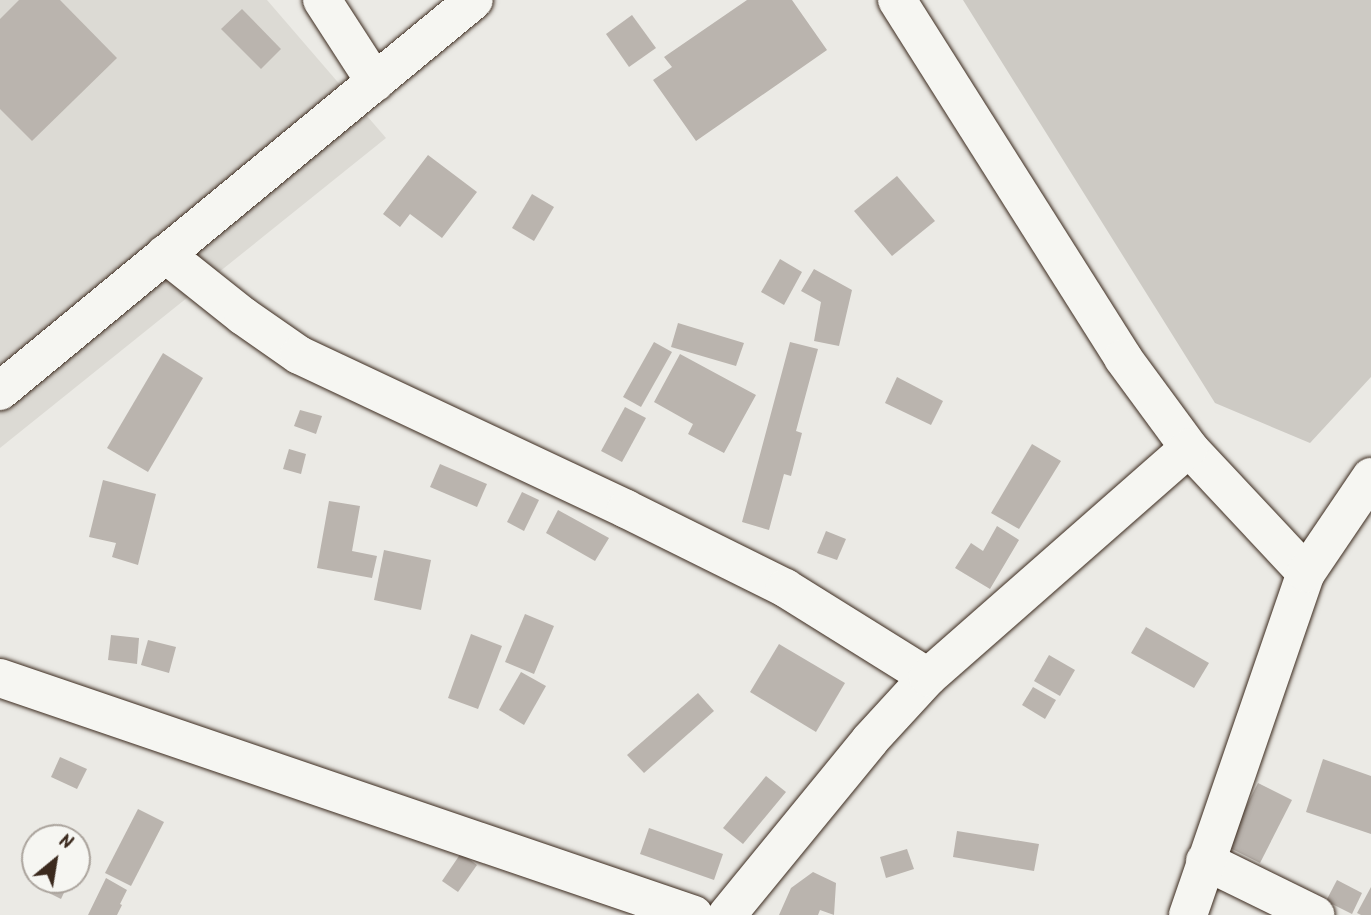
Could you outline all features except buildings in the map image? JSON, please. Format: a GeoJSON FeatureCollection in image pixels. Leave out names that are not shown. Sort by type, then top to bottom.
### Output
{"type":"FeatureCollection","features":[{"type":"Feature","properties":{"kind":"street"},"geometry":{"type":"LineString","coordinates":[[322,0],[376,82]]}},
{"type":"Feature","properties":{"kind":"street"},"geometry":{"type":"LineString","coordinates":[[0,391],[474,0]]}},
{"type":"Feature","properties":{"kind":"street"},"geometry":{"type":"LineString","coordinates":[[897,0],[1123,358],[1189,448],[1306,573]]}},
{"type":"Feature","properties":{"kind":"street"},"geometry":{"type":"LineString","coordinates":[[165,254],[299,355],[626,509],[785,588],[928,677]]}},
{"type":"Feature","properties":{"kind":"street"},"geometry":{"type":"LineString","coordinates":[[727,915],[870,740],[928,677],[1189,448]]}},
{"type":"Feature","properties":{"kind":"street"},"geometry":{"type":"LineString","coordinates":[[1188,915],[1306,573],[1371,477]]}},
{"type":"Feature","properties":{"kind":"street"},"geometry":{"type":"LineString","coordinates":[[0,678],[694,915]]}},
{"type":"Feature","properties":{"kind":"street"},"geometry":{"type":"LineString","coordinates":[[1205,861],[1315,915]]}},
{"type":"Feature","properties":{"kind":"shaded area"},"geometry":{"type":"Polygon","coordinates":[[[0,0],[267,0],[386,138],[0,448],[0,0]]]}},
{"type":"Feature","properties":{"kind":"shaded area"},"geometry":{"type":"Polygon","coordinates":[[[963,0],[1371,0],[1371,377],[1310,443],[1215,403],[963,0]]]}}]}
